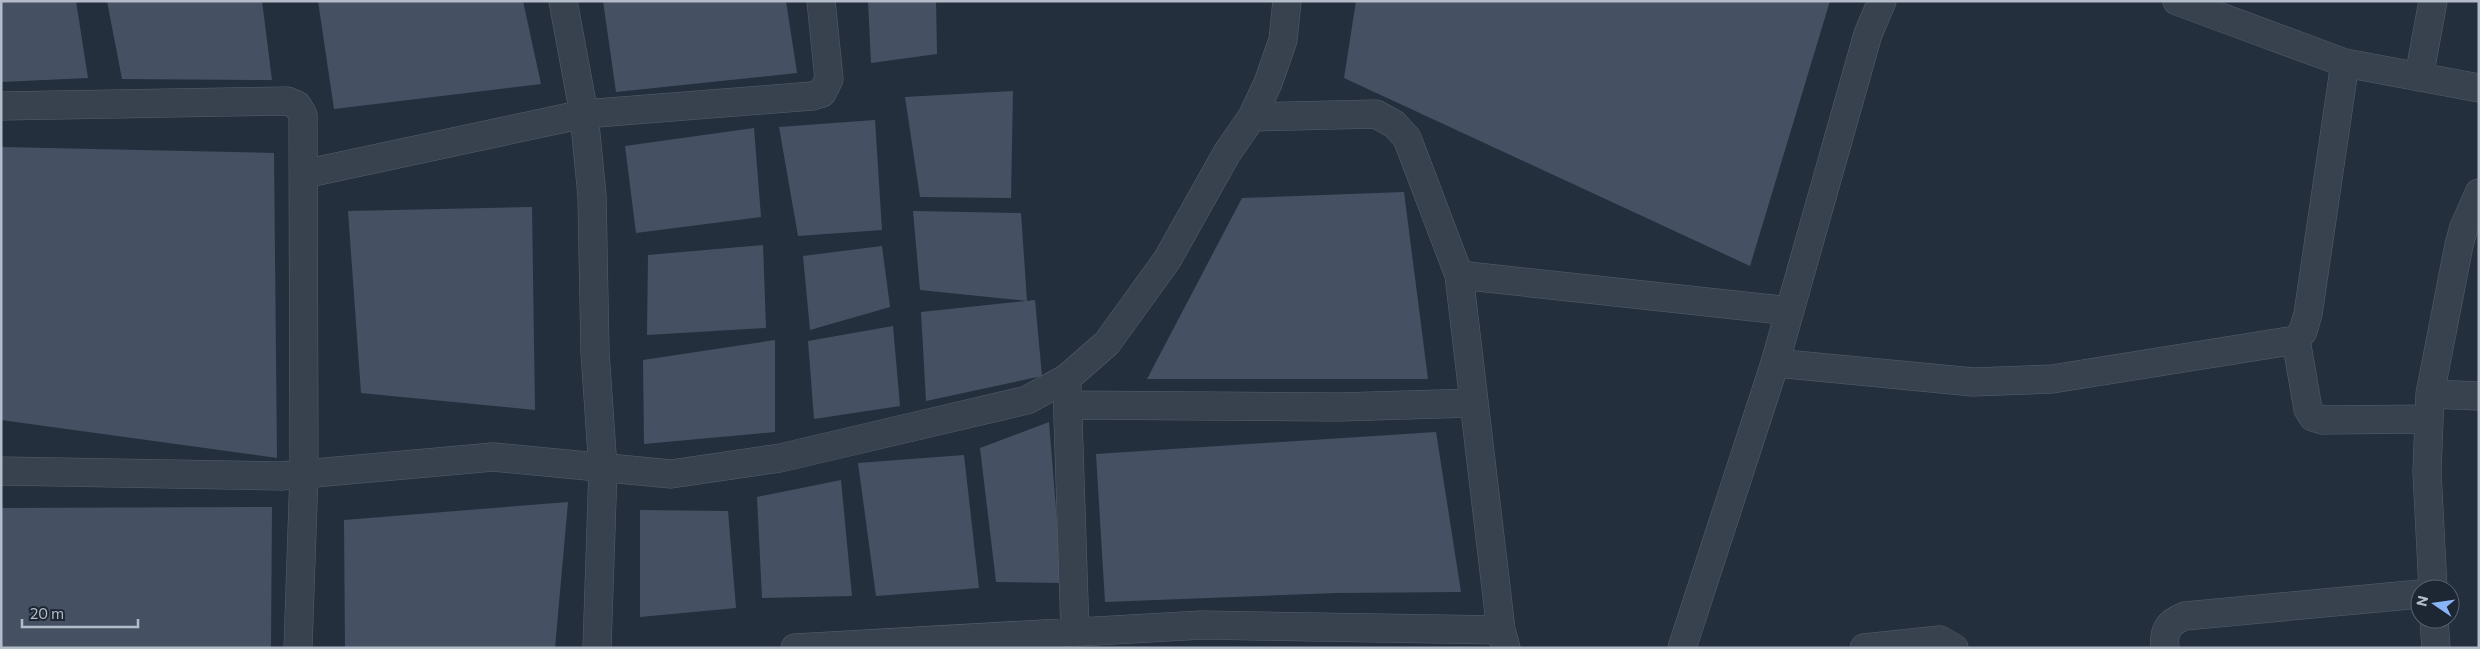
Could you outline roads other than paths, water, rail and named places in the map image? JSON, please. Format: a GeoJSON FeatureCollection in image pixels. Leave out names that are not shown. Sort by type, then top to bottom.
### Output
{"type":"FeatureCollection","features":[{"type":"Feature","properties":{"kind":"street"},"geometry":{"type":"LineString","coordinates":[[563,1],[584,114],[592,196],[595,352],[602,469],[598,648]]}},
{"type":"Feature","properties":{"kind":"street"},"geometry":{"type":"LineString","coordinates":[[304,174],[584,114],[812,96],[822,93],[829,79],[821,1]]}},
{"type":"Feature","properties":{"kind":"street"},"geometry":{"type":"LineString","coordinates":[[1,471],[281,476],[493,457],[541,460],[602,469],[671,474],[780,458],[1027,400],[1067,378],[1107,343],[1166,260],[1227,152],[1252,117],[1268,84],[1283,40],[1287,1]]}},
{"type":"Feature","properties":{"kind":"street"},"geometry":{"type":"LineString","coordinates":[[1682,648],[1775,363],[1868,34],[1882,1]]}},
{"type":"Feature","properties":{"kind":"street"},"geometry":{"type":"LineString","coordinates":[[2177,1],[2345,63],[2479,88]]}},
{"type":"Feature","properties":{"kind":"street"},"geometry":{"type":"LineString","coordinates":[[2419,77],[2433,1]]}},
{"type":"Feature","properties":{"kind":"street"},"geometry":{"type":"LineString","coordinates":[[1775,363],[1973,382],[2052,379],[2296,340],[2303,331],[2308,314],[2345,63]]}},
{"type":"Feature","properties":{"kind":"street"},"geometry":{"type":"LineString","coordinates":[[1,106],[287,101],[297,105],[304,115],[304,473],[298,648]]}},
{"type":"Feature","properties":{"kind":"street"},"geometry":{"type":"LineString","coordinates":[[795,648],[1075,632],[1203,637],[1504,639],[1459,275],[1407,138],[1394,124],[1376,114],[1252,117]]}},
{"type":"Feature","properties":{"kind":"street"},"geometry":{"type":"LineString","coordinates":[[2432,579],[2427,472],[2429,406],[2469,246],[2464,226],[2479,193]]}},
{"type":"Feature","properties":{"kind":"street"},"geometry":{"type":"LineString","coordinates":[[1459,275],[1790,311]]}},
{"type":"Feature","properties":{"kind":"street"},"geometry":{"type":"LineString","coordinates":[[2296,340],[2308,409],[2313,417],[2323,420],[2429,406],[2479,396]]}},
{"type":"Feature","properties":{"kind":"street"},"geometry":{"type":"LineString","coordinates":[[1067,378],[1075,632]]}},
{"type":"Feature","properties":{"kind":"street"},"geometry":{"type":"LineString","coordinates":[[1068,405],[1339,407],[1474,403]]}},
{"type":"Feature","properties":{"kind":"street"},"geometry":{"type":"LineString","coordinates":[[2165,648],[2165,632],[2168,627],[2172,622],[2185,616],[2410,595]]}},
{"type":"Feature","properties":{"kind":"street"},"geometry":{"type":"LineString","coordinates":[[2435,629],[2436,648]]}},
{"type":"Feature","properties":{"kind":"street"},"geometry":{"type":"LineString","coordinates":[[1864,648],[1940,640],[1954,648]]}}]}
